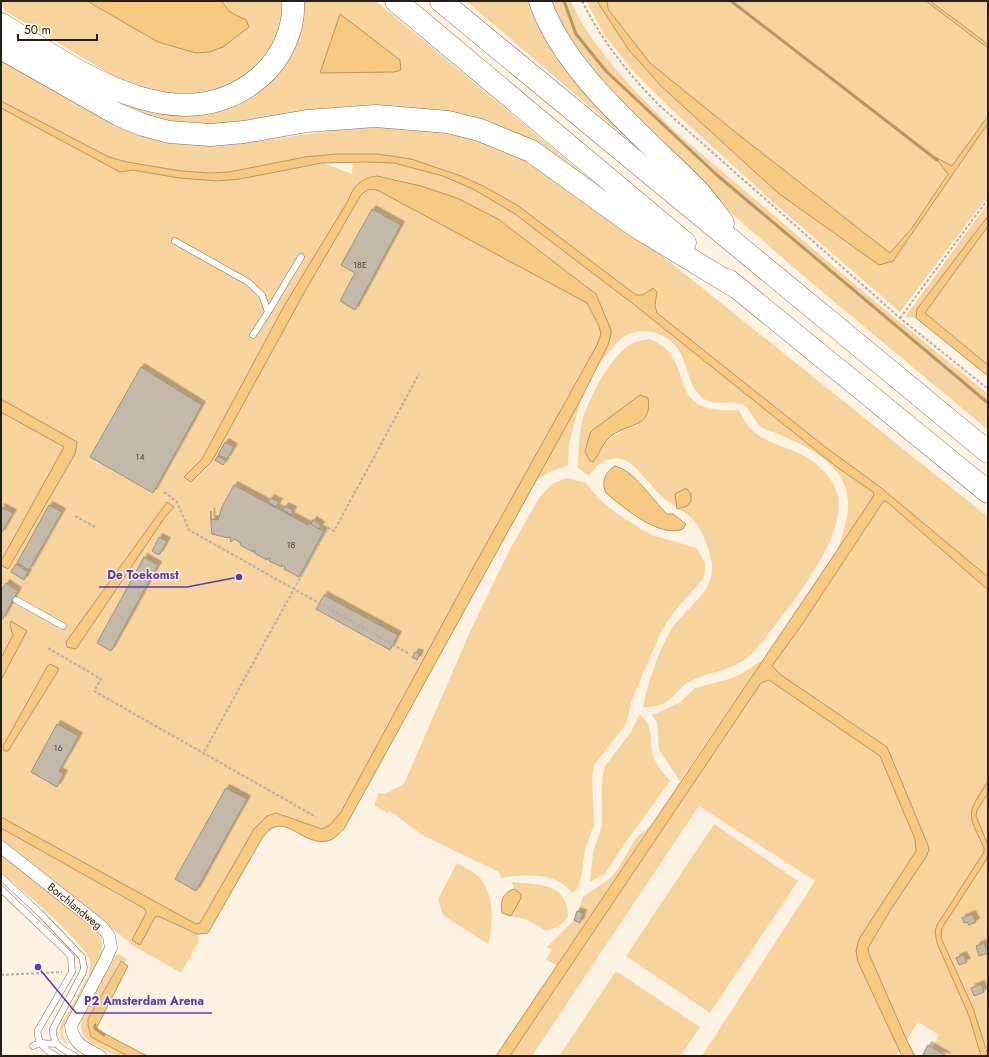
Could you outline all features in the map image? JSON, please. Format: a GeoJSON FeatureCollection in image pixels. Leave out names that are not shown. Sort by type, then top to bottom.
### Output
{"type":"FeatureCollection","features":[{"type":"Feature","properties":{"kind":"highway"},"geometry":{"type":"LineString","coordinates":[[1,24],[89,77],[115,90],[158,103],[174,105],[202,104],[230,96],[264,74],[286,43],[293,15],[293,1]]}},
{"type":"Feature","properties":{"kind":"highway"},"geometry":{"type":"LineString","coordinates":[[396,1],[739,289],[988,492]]}},
{"type":"Feature","properties":{"kind":"highway"},"geometry":{"type":"LineString","coordinates":[[441,1],[754,261],[988,452]]}},
{"type":"Feature","properties":{"kind":"highway"},"geometry":{"type":"LineString","coordinates":[[540,1],[562,45],[592,84],[645,140],[694,186],[754,261]]}},
{"type":"Feature","properties":{"kind":"highway"},"geometry":{"type":"LineString","coordinates":[[1,48],[118,115],[143,125],[169,132],[211,135],[244,132],[307,121],[376,116],[448,122],[480,130],[531,151],[634,225],[739,289]]}},
{"type":"Feature","properties":{"kind":"street","name":"Borchlandweg"},"geometry":{"type":"LineString","coordinates":[[1,847],[102,927],[109,936],[111,948],[71,1026],[72,1034],[76,1042],[100,1056]]}},
{"type":"Feature","properties":{"kind":"lane"},"geometry":{"type":"LineString","coordinates":[[175,241],[248,282],[262,295],[268,312]]}},
{"type":"Feature","properties":{"kind":"lane"},"geometry":{"type":"LineString","coordinates":[[253,335],[301,257]]}},
{"type":"Feature","properties":{"kind":"lane"},"geometry":{"type":"LineString","coordinates":[[16,600],[63,626]]}},
{"type":"Feature","properties":{"kind":"lane"},"geometry":{"type":"LineString","coordinates":[[1,877],[40,913],[79,953],[84,962],[83,972],[53,1029],[56,1044]]}},
{"type":"Feature","properties":{"kind":"lane"},"geometry":{"type":"LineString","coordinates":[[1,889],[71,957],[72,972],[38,1030],[37,1037],[40,1043],[56,1056]]}},
{"type":"Feature","properties":{"kind":"lane"},"geometry":{"type":"LineString","coordinates":[[33,1046],[40,1043],[56,1044],[75,1056]]}},
{"type":"Feature","properties":{"kind":"path"},"geometry":{"type":"LineString","coordinates":[[582,1],[592,21],[618,59],[651,96],[900,318],[988,390]]}},
{"type":"Feature","properties":{"kind":"path"},"geometry":{"type":"LineString","coordinates":[[900,318],[988,199]]}},
{"type":"Feature","properties":{"kind":"path"},"geometry":{"type":"LineString","coordinates":[[204,752],[328,528],[334,531],[419,374]]}},
{"type":"Feature","properties":{"kind":"path"},"geometry":{"type":"LineString","coordinates":[[164,492],[177,502],[189,530],[408,653]]}},
{"type":"Feature","properties":{"kind":"path"},"geometry":{"type":"LineString","coordinates":[[75,516],[95,527]]}},
{"type":"Feature","properties":{"kind":"path"},"geometry":{"type":"LineString","coordinates":[[48,648],[101,679],[94,691],[204,752],[316,817]]}},
{"type":"Feature","properties":{"kind":"path"},"geometry":{"type":"LineString","coordinates":[[1,975],[72,972]]}},
{"type":"Feature","properties":{"kind":"shaded area"},"geometry":{"type":"Polygon","coordinates":[[[1,1],[87,1],[158,42],[196,53],[238,15],[230,12],[221,1],[284,1],[277,43],[262,64],[216,94],[182,97],[128,85],[5,11],[1,1]]]}},
{"type":"Feature","properties":{"kind":"shaded area"},"geometry":{"type":"Polygon","coordinates":[[[87,1],[221,1],[230,12],[246,20],[249,27],[223,47],[209,52],[196,53],[158,42],[87,1]]]}},
{"type":"Feature","properties":{"kind":"shaded area"},"geometry":{"type":"Polygon","coordinates":[[[298,1],[376,1],[628,211],[483,125],[186,130],[98,97],[169,109],[264,80],[298,1]]]}},
{"type":"Feature","properties":{"kind":"shaded area"},"geometry":{"type":"Polygon","coordinates":[[[466,1],[534,1],[678,182],[466,1]]]}},
{"type":"Feature","properties":{"kind":"shaded area"},"geometry":{"type":"Polygon","coordinates":[[[546,1],[571,1],[579,18],[603,54],[633,88],[677,133],[878,304],[988,394],[988,430],[801,274],[707,192],[580,70],[546,1]]]}},
{"type":"Feature","properties":{"kind":"shaded area"},"geometry":{"type":"Polygon","coordinates":[[[586,1],[600,1],[608,9],[607,1],[926,1],[988,48],[988,196],[900,312],[773,202],[670,108],[633,71],[603,33],[586,1]]]}},
{"type":"Feature","properties":{"kind":"shaded area"},"geometry":{"type":"Polygon","coordinates":[[[597,1],[607,1],[608,9],[650,63],[739,135],[890,253],[912,228],[948,174],[935,157],[952,166],[988,116],[988,123],[893,261],[879,265],[778,193],[661,86],[628,49],[597,1]]]}},
{"type":"Feature","properties":{"kind":"shaded area"},"geometry":{"type":"Polygon","coordinates":[[[926,1],[930,1],[981,39],[988,45],[988,48],[926,1]]]}},
{"type":"Feature","properties":{"kind":"shaded area"},"geometry":{"type":"Polygon","coordinates":[[[930,1],[988,1],[988,45],[981,39],[930,1]]]}},
{"type":"Feature","properties":{"kind":"shaded area"},"geometry":{"type":"Polygon","coordinates":[[[340,14],[400,60],[401,70],[394,72],[320,73],[340,14]]]}},
{"type":"Feature","properties":{"kind":"shaded area"},"geometry":{"type":"Polygon","coordinates":[[[1,59],[34,75],[113,121],[176,143],[207,145],[243,143],[337,130],[407,124],[437,127],[502,148],[542,169],[610,214],[988,517],[988,1056],[949,1056],[932,1048],[939,1035],[918,1022],[896,1056],[702,1056],[815,881],[699,806],[532,1056],[510,1056],[761,683],[769,680],[772,666],[801,626],[888,493],[880,487],[837,551],[845,524],[848,507],[847,491],[841,477],[831,465],[819,455],[805,447],[790,439],[762,428],[748,409],[743,405],[738,403],[718,403],[704,399],[692,385],[682,356],[677,348],[664,337],[656,333],[638,331],[622,338],[599,363],[608,345],[611,330],[596,294],[498,219],[457,198],[403,181],[377,176],[365,179],[380,185],[588,296],[604,316],[606,322],[606,343],[348,812],[334,829],[327,833],[319,834],[311,832],[272,816],[261,824],[203,925],[193,927],[1,820],[1,59]],[[353,157],[329,158],[233,174],[248,174],[318,161],[352,174],[353,157]],[[651,289],[643,295],[636,295],[629,290],[622,296],[648,316],[655,311],[657,294],[651,289]]]}},
{"type":"Feature","properties":{"kind":"shaded area"},"geometry":{"type":"Polygon","coordinates":[[[1,101],[109,157],[127,162],[181,171],[210,173],[229,172],[305,157],[336,154],[377,154],[411,159],[461,176],[483,186],[517,205],[636,295],[643,295],[653,288],[657,292],[655,305],[657,313],[824,446],[880,487],[988,577],[988,590],[886,501],[883,502],[801,626],[772,666],[781,675],[887,747],[928,845],[929,850],[926,857],[891,909],[868,948],[869,954],[915,1056],[902,1056],[858,962],[856,951],[859,939],[916,851],[915,839],[880,756],[769,680],[761,683],[510,1056],[496,1056],[869,503],[874,495],[873,492],[838,468],[632,303],[515,214],[473,189],[443,176],[394,163],[322,163],[240,179],[218,181],[179,178],[133,170],[120,172],[1,108],[1,101]]]}},
{"type":"Feature","properties":{"kind":"shaded area"},"geometry":{"type":"Polygon","coordinates":[[[377,176],[421,186],[457,198],[498,219],[596,294],[611,330],[608,345],[581,399],[344,829],[334,838],[327,841],[317,841],[284,827],[277,827],[269,830],[261,840],[208,933],[197,934],[158,916],[155,917],[140,945],[132,940],[146,913],[145,909],[1,828],[1,817],[196,924],[200,923],[254,829],[267,816],[276,813],[322,829],[330,825],[341,812],[469,575],[597,345],[601,334],[599,326],[587,303],[379,191],[372,189],[367,190],[361,195],[304,293],[212,461],[191,482],[184,477],[202,459],[284,306],[348,201],[352,191],[362,181],[377,176]]]}},
{"type":"Feature","properties":{"kind":"shaded area"},"geometry":{"type":"Polygon","coordinates":[[[988,203],[988,216],[917,309],[916,318],[905,317],[988,203]]]}},
{"type":"Feature","properties":{"kind":"shaded area"},"geometry":{"type":"Polygon","coordinates":[[[988,216],[988,226],[925,313],[988,365],[988,376],[916,318],[917,309],[988,216]]]}},
{"type":"Feature","properties":{"kind":"shaded area"},"geometry":{"type":"Polygon","coordinates":[[[988,226],[988,365],[925,313],[988,226]]]}},
{"type":"Feature","properties":{"kind":"shaded area"},"geometry":{"type":"Polygon","coordinates":[[[650,339],[665,349],[674,360],[689,396],[699,404],[714,409],[739,410],[750,428],[763,438],[799,453],[821,468],[830,478],[836,490],[838,496],[838,515],[832,535],[822,557],[809,579],[779,621],[753,653],[739,663],[695,679],[682,687],[673,697],[662,704],[643,707],[653,669],[669,633],[674,625],[702,595],[711,578],[712,565],[710,553],[703,535],[695,522],[666,500],[636,468],[627,461],[616,458],[610,459],[596,467],[589,476],[578,468],[578,462],[579,439],[582,422],[595,389],[602,377],[618,355],[626,347],[637,341],[650,339]],[[640,395],[590,433],[588,440],[595,460],[603,447],[612,437],[624,430],[638,425],[640,395]]]}},
{"type":"Feature","properties":{"kind":"shaded area"},"geometry":{"type":"Polygon","coordinates":[[[640,395],[648,398],[649,408],[647,415],[638,423],[611,436],[605,442],[598,456],[593,462],[590,461],[585,452],[590,433],[640,395]]]}},
{"type":"Feature","properties":{"kind":"shaded area"},"geometry":{"type":"Polygon","coordinates":[[[1,399],[77,442],[75,454],[8,569],[1,565],[1,561],[64,447],[1,412],[1,399]]]}},
{"type":"Feature","properties":{"kind":"shaded area"},"geometry":{"type":"Polygon","coordinates":[[[581,399],[569,444],[568,466],[549,472],[533,484],[581,399]]]}},
{"type":"Feature","properties":{"kind":"shaded area"},"geometry":{"type":"Polygon","coordinates":[[[615,466],[629,473],[667,514],[673,514],[686,524],[683,529],[674,531],[664,530],[653,526],[622,506],[606,493],[604,481],[606,474],[615,466]]]}},
{"type":"Feature","properties":{"kind":"shaded area"},"geometry":{"type":"Polygon","coordinates":[[[566,478],[586,483],[598,498],[616,513],[651,535],[697,548],[705,563],[703,579],[673,613],[661,632],[632,700],[626,724],[595,764],[592,776],[594,824],[585,850],[581,879],[577,889],[572,893],[566,886],[558,881],[540,876],[529,875],[501,878],[499,872],[422,835],[390,811],[387,813],[374,805],[379,793],[385,794],[404,784],[473,625],[509,551],[539,498],[552,484],[566,478]]]}},
{"type":"Feature","properties":{"kind":"shaded area"},"geometry":{"type":"Polygon","coordinates":[[[687,489],[691,494],[691,501],[687,506],[677,509],[675,494],[687,489]]]}},
{"type":"Feature","properties":{"kind":"shaded area"},"geometry":{"type":"Polygon","coordinates":[[[167,502],[174,507],[165,517],[76,649],[67,647],[66,642],[167,502]]]}},
{"type":"Feature","properties":{"kind":"shaded area"},"geometry":{"type":"Polygon","coordinates":[[[11,621],[27,631],[1,680],[1,658],[13,635],[10,626],[11,621]]]}},
{"type":"Feature","properties":{"kind":"shaded area"},"geometry":{"type":"Polygon","coordinates":[[[764,659],[680,781],[659,750],[657,722],[652,715],[679,703],[695,688],[729,679],[741,674],[764,659]]]}},
{"type":"Feature","properties":{"kind":"shaded area"},"geometry":{"type":"Polygon","coordinates":[[[50,664],[58,668],[58,671],[8,751],[4,751],[3,746],[50,664]]]}},
{"type":"Feature","properties":{"kind":"shaded area"},"geometry":{"type":"Polygon","coordinates":[[[639,715],[648,724],[650,729],[652,752],[655,761],[670,781],[623,846],[605,874],[590,882],[593,852],[602,826],[602,779],[605,766],[631,732],[639,715]]]}},
{"type":"Feature","properties":{"kind":"shaded area"},"geometry":{"type":"Polygon","coordinates":[[[988,781],[988,793],[977,810],[976,816],[988,845],[988,857],[942,928],[941,938],[973,1008],[988,1055],[981,1056],[969,1016],[937,943],[935,931],[937,925],[984,852],[984,848],[974,827],[971,814],[976,801],[988,781]]]}},
{"type":"Feature","properties":{"kind":"shaded area"},"geometry":{"type":"Polygon","coordinates":[[[714,824],[798,881],[710,1013],[626,956],[714,824]]]}},
{"type":"Feature","properties":{"kind":"shaded area"},"geometry":{"type":"Polygon","coordinates":[[[651,825],[557,966],[546,959],[552,950],[547,947],[574,920],[583,897],[609,879],[618,869],[635,839],[651,825]]]}},
{"type":"Feature","properties":{"kind":"shaded area"},"geometry":{"type":"Polygon","coordinates":[[[1,828],[151,913],[197,934],[199,941],[181,973],[134,946],[1,839],[1,828]]]}},
{"type":"Feature","properties":{"kind":"shaded area"},"geometry":{"type":"Polygon","coordinates":[[[1,854],[96,930],[102,942],[102,948],[100,960],[91,977],[88,976],[90,961],[76,941],[50,915],[1,872],[1,854]]]}},
{"type":"Feature","properties":{"kind":"shaded area"},"geometry":{"type":"Polygon","coordinates":[[[457,863],[480,878],[488,892],[492,910],[492,919],[488,944],[443,915],[438,899],[457,863]]]}},
{"type":"Feature","properties":{"kind":"shaded area"},"geometry":{"type":"Polygon","coordinates":[[[512,882],[541,885],[557,891],[566,905],[568,916],[562,924],[547,931],[525,919],[511,916],[521,898],[517,890],[514,889],[512,882]]]}},
{"type":"Feature","properties":{"kind":"shaded area"},"geometry":{"type":"Polygon","coordinates":[[[514,889],[521,894],[521,898],[511,916],[502,913],[501,905],[504,895],[514,889]]]}},
{"type":"Feature","properties":{"kind":"shaded area"},"geometry":{"type":"Polygon","coordinates":[[[119,954],[127,959],[124,963],[120,961],[88,1019],[88,1025],[92,1037],[128,1056],[112,1054],[93,1044],[87,1040],[81,1027],[89,1003],[116,955],[119,954]]]}},
{"type":"Feature","properties":{"kind":"shaded area"},"geometry":{"type":"Polygon","coordinates":[[[121,961],[128,966],[96,1029],[147,1056],[128,1056],[91,1037],[88,1019],[121,961]]]}},
{"type":"Feature","properties":{"kind":"shaded area"},"geometry":{"type":"Polygon","coordinates":[[[616,971],[700,1027],[681,1056],[559,1056],[616,971]]]}},
{"type":"Feature","properties":{"kind":"shaded area"},"geometry":{"type":"Polygon","coordinates":[[[87,978],[89,979],[63,1029],[63,1035],[68,1045],[61,1039],[60,1027],[87,978]]]}},
{"type":"Feature","properties":{"kind":"building"},"geometry":{"type":"Polygon","coordinates":[[[372,209],[401,225],[355,310],[340,301],[355,273],[341,265],[372,209]]]}},
{"type":"Feature","properties":{"kind":"building"},"geometry":{"type":"Polygon","coordinates":[[[141,367],[202,405],[153,493],[90,457],[141,367]]]}},
{"type":"Feature","properties":{"kind":"building"},"geometry":{"type":"Polygon","coordinates":[[[225,442],[234,447],[227,459],[218,455],[225,442]]]}},
{"type":"Feature","properties":{"kind":"building"},"geometry":{"type":"Polygon","coordinates":[[[218,456],[226,461],[223,465],[215,460],[218,456]]]}},
{"type":"Feature","properties":{"kind":"building"},"geometry":{"type":"Polygon","coordinates":[[[234,485],[308,525],[309,523],[324,531],[299,577],[284,569],[285,567],[269,561],[270,559],[268,558],[267,560],[254,553],[254,550],[253,552],[240,545],[241,543],[234,539],[231,542],[231,538],[212,534],[211,519],[218,520],[222,507],[234,485]]]}},
{"type":"Feature","properties":{"kind":"building"},"geometry":{"type":"Polygon","coordinates":[[[271,498],[279,502],[276,507],[268,502],[271,498]]]}},
{"type":"Feature","properties":{"kind":"building"},"geometry":{"type":"Polygon","coordinates":[[[49,505],[62,512],[29,570],[17,563],[49,505]]]}},
{"type":"Feature","properties":{"kind":"building"},"geometry":{"type":"Polygon","coordinates":[[[285,506],[293,510],[291,515],[283,510],[285,506]]]}},
{"type":"Feature","properties":{"kind":"building"},"geometry":{"type":"Polygon","coordinates":[[[1,507],[13,513],[1,534],[1,507]]]}},
{"type":"Feature","properties":{"kind":"building"},"geometry":{"type":"Polygon","coordinates":[[[313,520],[321,525],[319,529],[311,524],[313,520]]]}},
{"type":"Feature","properties":{"kind":"building"},"geometry":{"type":"Polygon","coordinates":[[[159,537],[167,541],[159,555],[152,551],[159,537]]]}},
{"type":"Feature","properties":{"kind":"building"},"geometry":{"type":"Polygon","coordinates":[[[144,557],[158,565],[111,651],[97,643],[144,557]]]}},
{"type":"Feature","properties":{"kind":"building"},"geometry":{"type":"Polygon","coordinates":[[[16,564],[28,572],[24,580],[11,572],[16,564]]]}},
{"type":"Feature","properties":{"kind":"building"},"geometry":{"type":"Polygon","coordinates":[[[6,583],[18,591],[2,620],[1,591],[6,583]]]}},
{"type":"Feature","properties":{"kind":"building"},"geometry":{"type":"Polygon","coordinates":[[[324,595],[398,635],[390,650],[316,609],[324,595]]]}},
{"type":"Feature","properties":{"kind":"building"},"geometry":{"type":"Polygon","coordinates":[[[415,652],[420,654],[417,660],[412,657],[415,652]]]}},
{"type":"Feature","properties":{"kind":"building"},"geometry":{"type":"Polygon","coordinates":[[[57,724],[79,736],[59,771],[64,774],[57,787],[31,772],[57,724]]]}},
{"type":"Feature","properties":{"kind":"building"},"geometry":{"type":"Polygon","coordinates":[[[226,788],[247,799],[196,891],[175,879],[226,788]]]}},
{"type":"Feature","properties":{"kind":"building"},"geometry":{"type":"Polygon","coordinates":[[[577,911],[583,913],[580,923],[574,920],[577,911]]]}},
{"type":"Feature","properties":{"kind":"building"},"geometry":{"type":"Polygon","coordinates":[[[972,914],[976,922],[969,925],[967,922],[964,923],[962,918],[972,914]]]}},
{"type":"Feature","properties":{"kind":"building"},"geometry":{"type":"Polygon","coordinates":[[[984,943],[988,953],[979,956],[976,946],[984,943]]]}},
{"type":"Feature","properties":{"kind":"building"},"geometry":{"type":"Polygon","coordinates":[[[963,955],[967,962],[959,965],[956,958],[963,955]]]}},
{"type":"Feature","properties":{"kind":"building"},"geometry":{"type":"Polygon","coordinates":[[[981,984],[984,992],[974,996],[971,988],[981,984]]]}},
{"type":"Feature","properties":{"kind":"building"},"geometry":{"type":"Polygon","coordinates":[[[928,1045],[947,1056],[922,1056],[928,1045]]]}},
{"type":"Feature","properties":{"kind":"waterway"},"geometry":{"type":"LineString","coordinates":[[564,1],[576,34],[606,71],[718,176],[988,403]]}},
{"type":"Feature","properties":{"kind":"waterway"},"geometry":{"type":"LineString","coordinates":[[731,1],[937,160]]}},
{"type":"Feature","properties":{"kind":"waterway"},"geometry":{"type":"LineString","coordinates":[[95,1025],[95,1028],[104,1035]]}},
{"type":"Feature","properties":{"kind":"place","name":"De Toekomst"},"geometry":{"type":"Point","coordinates":[239,577]}},
{"type":"Feature","properties":{"kind":"place","name":"P2 Amsterdam Arena"},"geometry":{"type":"Point","coordinates":[38,967]}}]}
